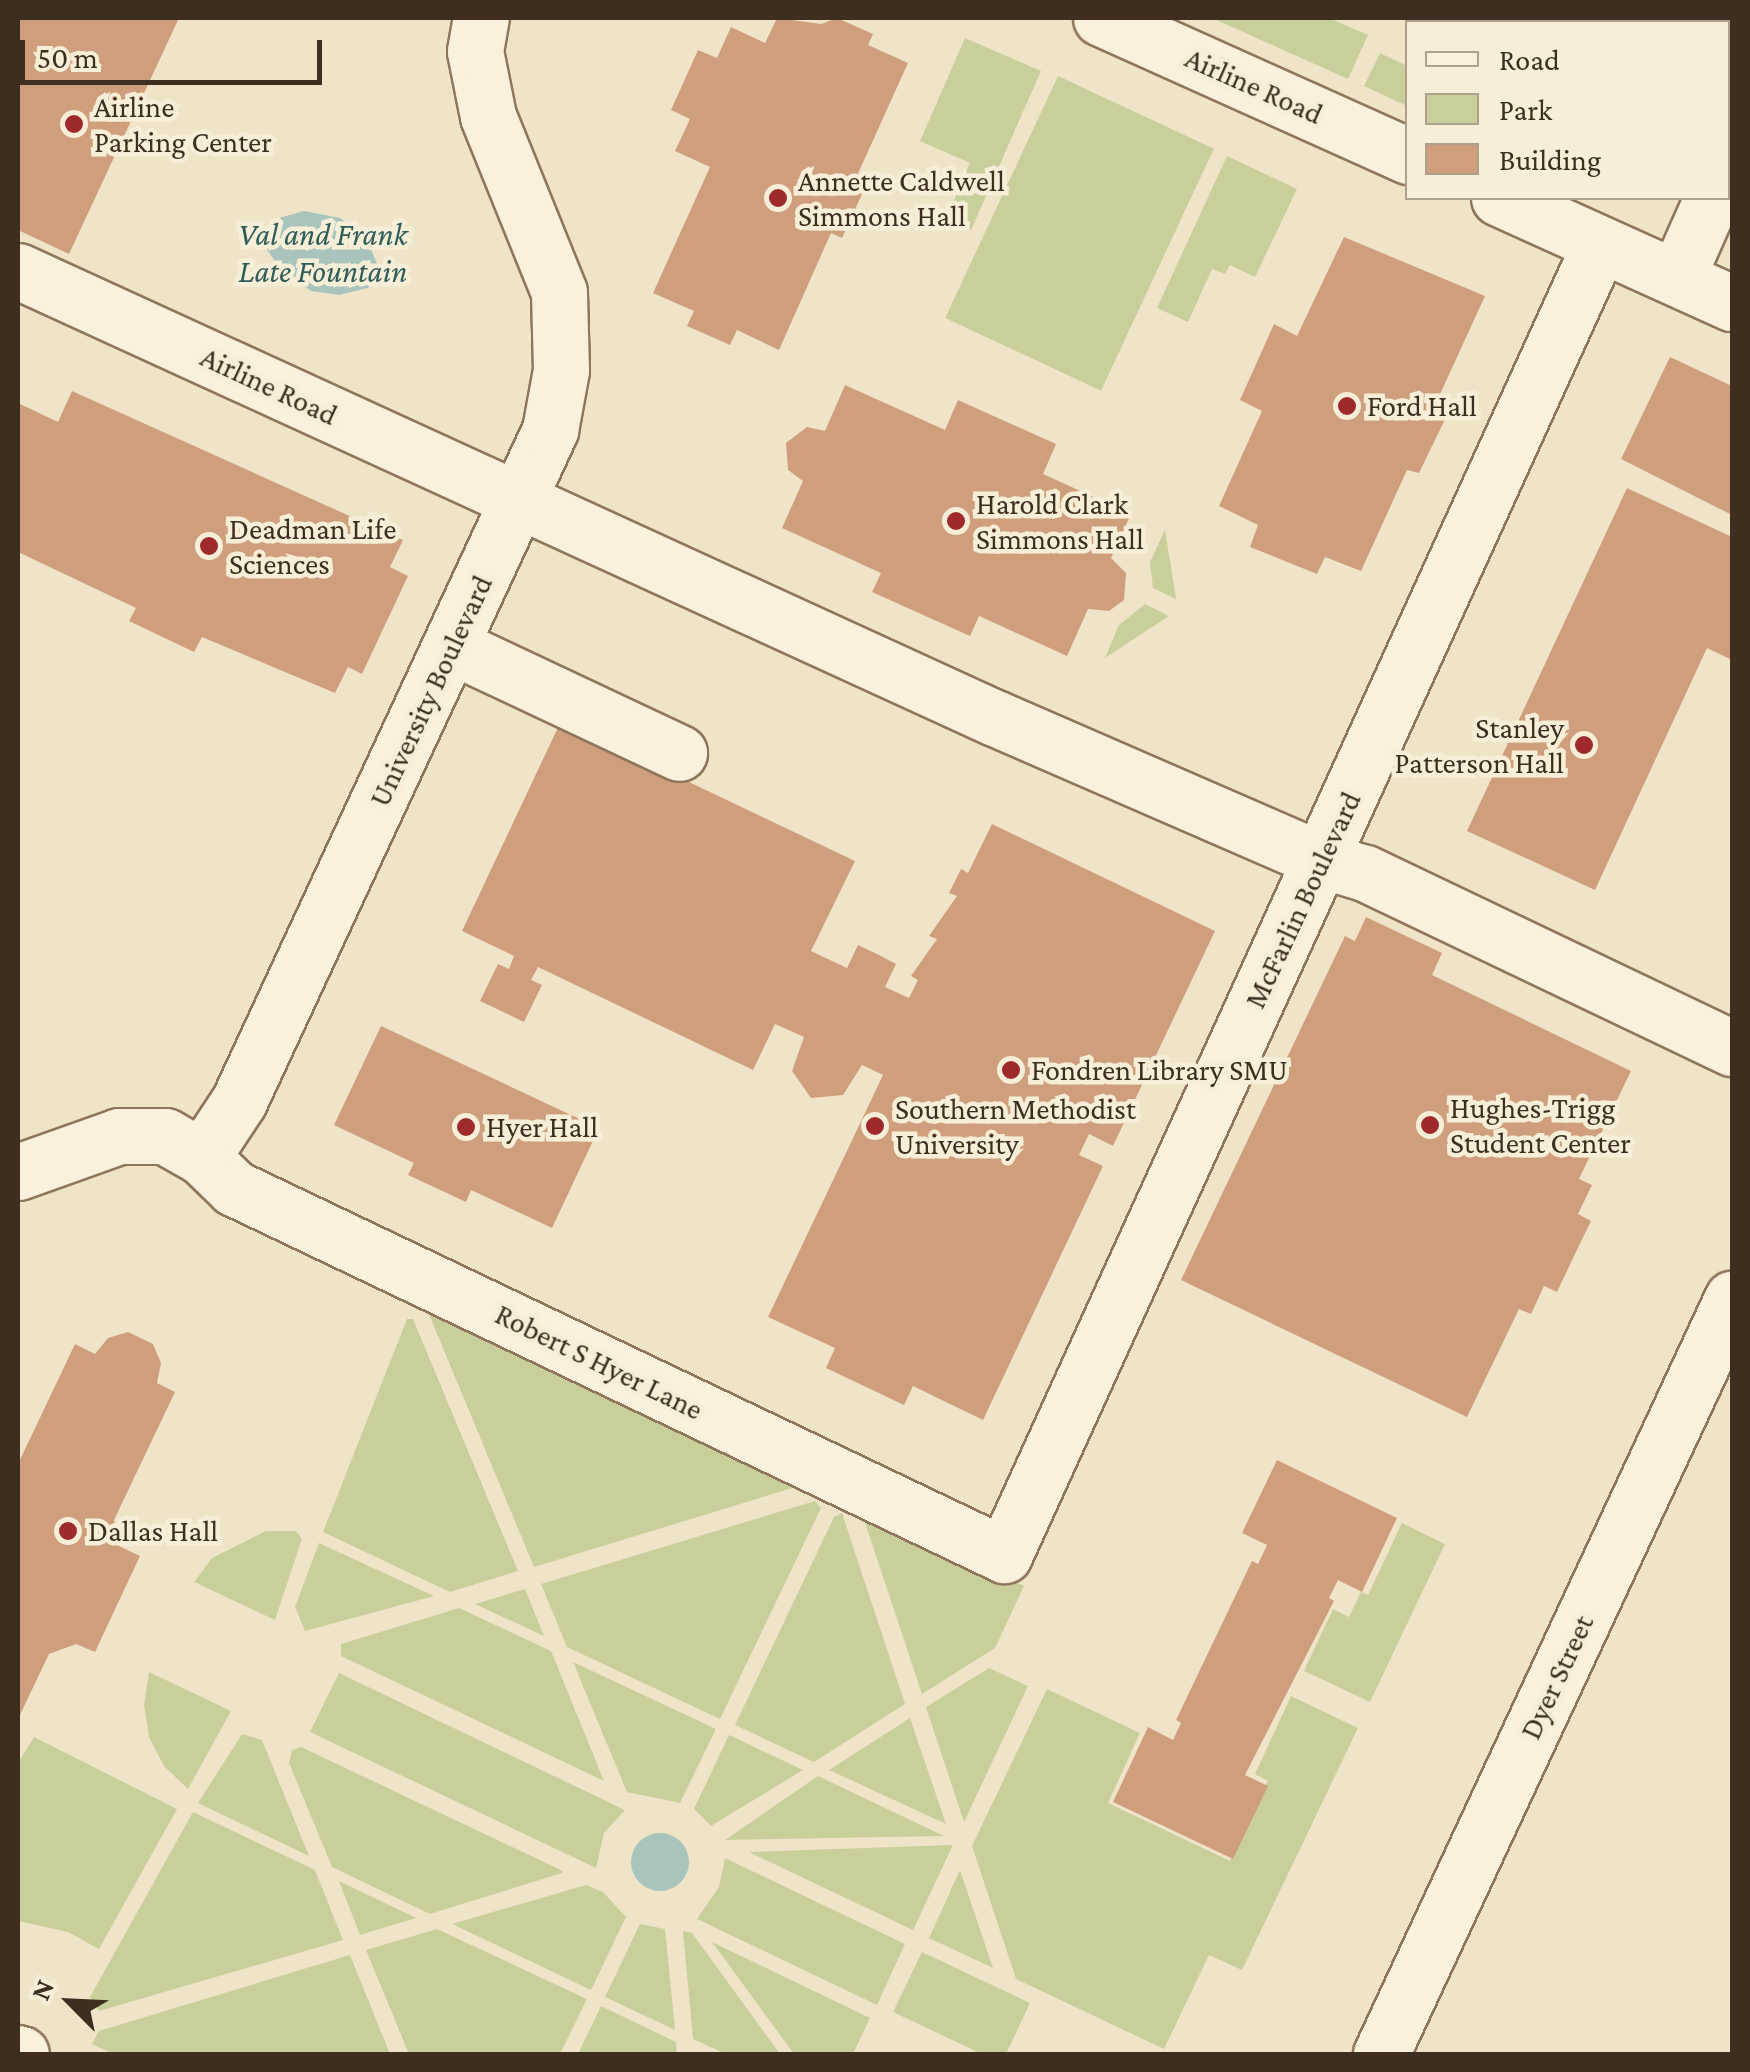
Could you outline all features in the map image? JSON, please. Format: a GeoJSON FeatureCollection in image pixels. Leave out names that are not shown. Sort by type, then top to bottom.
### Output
{"type":"FeatureCollection","features":[{"type":"Feature","properties":{"kind":"street","name":"University Boulevard"},"geometry":{"type":"LineString","coordinates":[[202,1157],[239,1101],[520,502],[550,430],[561,370],[561,311],[552,274],[488,116],[476,52],[481,18]]}},
{"type":"Feature","properties":{"kind":"street","name":"Airline Road"},"geometry":{"type":"LineString","coordinates":[[1100,18],[1405,155]]}},
{"type":"Feature","properties":{"kind":"street"},"geometry":{"type":"LineString","coordinates":[[1503,200],[1732,302]]}},
{"type":"Feature","properties":{"kind":"street"},"geometry":{"type":"LineString","coordinates":[[1677,277],[1711,200]]}},
{"type":"Feature","properties":{"kind":"street","name":"McFarlin Boulevard"},"geometry":{"type":"LineString","coordinates":[[1004,1555],[1600,244]]}},
{"type":"Feature","properties":{"kind":"street","name":"Airline Road"},"geometry":{"type":"LineString","coordinates":[[18,271],[520,502],[1321,860],[1366,873],[1732,1048]]}},
{"type":"Feature","properties":{"kind":"street"},"geometry":{"type":"LineString","coordinates":[[452,646],[679,752]]}},
{"type":"Feature","properties":{"kind":"street"},"geometry":{"type":"LineString","coordinates":[[18,1172],[119,1136],[164,1136],[202,1157]]}},
{"type":"Feature","properties":{"kind":"street","name":"Robert S Hyer Lane"},"geometry":{"type":"LineString","coordinates":[[202,1157],[234,1188],[1004,1555]]}},
{"type":"Feature","properties":{"kind":"street","name":"Dyer Street"},"geometry":{"type":"LineString","coordinates":[[1381,2054],[1715,1386],[1732,1299]]}},
{"type":"Feature","properties":{"kind":"green space"},"geometry":{"type":"Polygon","coordinates":[[[1212,18],[1329,18],[1368,35],[1348,79],[1212,18]]]}},
{"type":"Feature","properties":{"kind":"green space"},"geometry":{"type":"Polygon","coordinates":[[[965,38],[1041,71],[971,230],[946,219],[970,163],[920,141],[965,38]]]}},
{"type":"Feature","properties":{"kind":"green space"},"geometry":{"type":"Polygon","coordinates":[[[1380,53],[1405,65],[1405,105],[1364,86],[1380,53]]]}},
{"type":"Feature","properties":{"kind":"green space"},"geometry":{"type":"Polygon","coordinates":[[[1058,76],[1214,149],[1101,391],[945,318],[1058,76]]]}},
{"type":"Feature","properties":{"kind":"green space"},"geometry":{"type":"Polygon","coordinates":[[[1227,156],[1297,189],[1255,277],[1230,265],[1225,274],[1212,269],[1188,322],[1157,308],[1227,156]]]}},
{"type":"Feature","properties":{"kind":"green space"},"geometry":{"type":"Polygon","coordinates":[[[1165,530],[1176,599],[1153,588],[1150,562],[1165,530]]]}},
{"type":"Feature","properties":{"kind":"green space"},"geometry":{"type":"Polygon","coordinates":[[[1145,604],[1169,616],[1105,658],[1119,625],[1145,604]]]}},
{"type":"Feature","properties":{"kind":"green space"},"geometry":{"type":"Polygon","coordinates":[[[423,1300],[809,1483],[534,1567],[423,1300]]]}},
{"type":"Feature","properties":{"kind":"green space"},"geometry":{"type":"Polygon","coordinates":[[[407,1319],[413,1319],[518,1571],[450,1592],[323,1532],[407,1319]]]}},
{"type":"Feature","properties":{"kind":"green space"},"geometry":{"type":"Polygon","coordinates":[[[815,1501],[821,1508],[720,1719],[567,1647],[541,1584],[815,1501]]]}},
{"type":"Feature","properties":{"kind":"green space"},"geometry":{"type":"Polygon","coordinates":[[[860,1508],[1024,1586],[995,1648],[922,1694],[860,1508]]]}},
{"type":"Feature","properties":{"kind":"green space"},"geometry":{"type":"Polygon","coordinates":[[[842,1513],[905,1704],[814,1762],[735,1725],[834,1517],[842,1513]]]}},
{"type":"Feature","properties":{"kind":"green space"},"geometry":{"type":"Polygon","coordinates":[[[1402,1523],[1445,1544],[1370,1702],[1304,1671],[1333,1609],[1349,1617],[1361,1592],[1368,1595],[1402,1523]]]}},
{"type":"Feature","properties":{"kind":"green space"},"geometry":{"type":"Polygon","coordinates":[[[266,1531],[296,1531],[302,1539],[275,1620],[194,1582],[212,1558],[266,1531]]]}},
{"type":"Feature","properties":{"kind":"green space"},"geometry":{"type":"Polygon","coordinates":[[[319,1543],[434,1596],[305,1631],[295,1607],[319,1543]]]}},
{"type":"Feature","properties":{"kind":"green space"},"geometry":{"type":"Polygon","coordinates":[[[525,1589],[544,1636],[475,1604],[525,1589]]]}},
{"type":"Feature","properties":{"kind":"green space"},"geometry":{"type":"Polygon","coordinates":[[[459,1608],[551,1651],[604,1781],[341,1656],[341,1644],[459,1608]]]}},
{"type":"Feature","properties":{"kind":"green space"},"geometry":{"type":"Polygon","coordinates":[[[573,1662],[716,1729],[680,1803],[627,1792],[573,1662]]]}},
{"type":"Feature","properties":{"kind":"green space"},"geometry":{"type":"Polygon","coordinates":[[[989,1668],[1028,1686],[964,1822],[926,1707],[989,1668]]]}},
{"type":"Feature","properties":{"kind":"green space"},"geometry":{"type":"Polygon","coordinates":[[[149,1672],[231,1711],[188,1789],[164,1766],[149,1737],[144,1705],[149,1672]]]}},
{"type":"Feature","properties":{"kind":"green space"},"geometry":{"type":"Polygon","coordinates":[[[339,1673],[625,1810],[604,1833],[596,1868],[310,1732],[339,1673]]]}},
{"type":"Feature","properties":{"kind":"green space"},"geometry":{"type":"Polygon","coordinates":[[[1047,1689],[1140,1733],[1108,1803],[1230,1861],[1268,1781],[1255,1774],[1291,1696],[1358,1728],[1242,1970],[1209,1955],[1164,2049],[1016,1979],[972,1846],[1047,1689]]]}},
{"type":"Feature","properties":{"kind":"green space"},"geometry":{"type":"Polygon","coordinates":[[[910,1718],[946,1824],[829,1770],[910,1718]]]}},
{"type":"Feature","properties":{"kind":"green space"},"geometry":{"type":"Polygon","coordinates":[[[242,1734],[262,1740],[309,1856],[198,1803],[242,1734]]]}},
{"type":"Feature","properties":{"kind":"green space"},"geometry":{"type":"Polygon","coordinates":[[[729,1735],[803,1770],[711,1826],[694,1809],[729,1735]]]}},
{"type":"Feature","properties":{"kind":"green space"},"geometry":{"type":"Polygon","coordinates":[[[34,1737],[177,1809],[99,1949],[68,1932],[18,1921],[18,1763],[34,1737]]]}},
{"type":"Feature","properties":{"kind":"green space"},"geometry":{"type":"Polygon","coordinates":[[[301,1747],[563,1871],[430,1914],[332,1867],[289,1763],[292,1750],[301,1747]]]}},
{"type":"Feature","properties":{"kind":"green space"},"geometry":{"type":"Polygon","coordinates":[[[818,1776],[944,1836],[725,1840],[818,1776]]]}},
{"type":"Feature","properties":{"kind":"green space"},"geometry":{"type":"Polygon","coordinates":[[[193,1812],[315,1870],[343,1940],[99,2011],[90,1997],[193,1812]]]}},
{"type":"Feature","properties":{"kind":"green space"},"geometry":{"type":"Polygon","coordinates":[[[953,1845],[913,1930],[749,1852],[953,1845]]]}},
{"type":"Feature","properties":{"kind":"green space"},"geometry":{"type":"Polygon","coordinates":[[[725,1858],[905,1944],[877,2005],[697,1919],[719,1887],[725,1858]]]}},
{"type":"Feature","properties":{"kind":"green space"},"geometry":{"type":"Polygon","coordinates":[[[960,1870],[993,1968],[929,1938],[960,1870]]]}},
{"type":"Feature","properties":{"kind":"green space"},"geometry":{"type":"Polygon","coordinates":[[[339,1881],[416,1918],[360,1935],[339,1881]]]}},
{"type":"Feature","properties":{"kind":"green space"},"geometry":{"type":"Polygon","coordinates":[[[586,1885],[603,1892],[626,1917],[591,1990],[452,1924],[586,1885]]]}},
{"type":"Feature","properties":{"kind":"green space"},"geometry":{"type":"Polygon","coordinates":[[[640,1924],[665,1929],[675,2030],[605,1997],[640,1924]]]}},
{"type":"Feature","properties":{"kind":"green space"},"geometry":{"type":"Polygon","coordinates":[[[437,1929],[587,1999],[560,2054],[409,2054],[366,1950],[437,1929]]]}},
{"type":"Feature","properties":{"kind":"green space"},"geometry":{"type":"Polygon","coordinates":[[[683,1931],[692,1933],[780,2054],[726,2054],[693,2039],[683,1931]]]}},
{"type":"Feature","properties":{"kind":"green space"},"geometry":{"type":"Polygon","coordinates":[[[712,1942],[870,2018],[853,2054],[794,2054],[712,1942]]]}},
{"type":"Feature","properties":{"kind":"green space"},"geometry":{"type":"Polygon","coordinates":[[[922,1952],[1030,2003],[1006,2054],[982,2054],[893,2012],[922,1952]]]}},
{"type":"Feature","properties":{"kind":"green space"},"geometry":{"type":"Polygon","coordinates":[[[350,1955],[390,2054],[114,2054],[92,2044],[99,2031],[350,1955]]]}},
{"type":"Feature","properties":{"kind":"green space"},"geometry":{"type":"Polygon","coordinates":[[[601,2006],[676,2042],[677,2054],[578,2054],[601,2006]]]}},
{"type":"Feature","properties":{"kind":"water","name":"Val and Frank Late Fountain"},"geometry":{"type":"Polygon","coordinates":[[[304,211],[340,218],[366,238],[379,268],[368,288],[339,295],[311,291],[280,268],[267,250],[269,231],[279,218],[304,211]]]}},
{"type":"Feature","properties":{"kind":"water"},"geometry":{"type":"Polygon","coordinates":[[[660,1833],[680,1842],[689,1862],[680,1882],[660,1891],[640,1882],[631,1862],[640,1842],[660,1833]]]}},
{"type":"Feature","properties":{"kind":"building","name":"Airline Parking Center"},"geometry":{"type":"Polygon","coordinates":[[[18,18],[179,18],[69,254],[18,230],[18,18]]]}},
{"type":"Feature","properties":{"kind":"building","name":"Annette Caldwell Simmons Hall"},"geometry":{"type":"Polygon","coordinates":[[[777,18],[821,24],[837,18],[873,34],[868,45],[908,63],[856,178],[867,183],[842,238],[831,233],[779,350],[737,330],[730,345],[687,326],[694,311],[653,293],[710,167],[675,151],[690,119],[671,110],[698,50],[717,58],[731,27],[765,43],[777,18]]]}},
{"type":"Feature","properties":{"kind":"building","name":"Ford Hall"},"geometry":{"type":"Polygon","coordinates":[[[1344,237],[1485,296],[1436,403],[1450,409],[1419,473],[1407,470],[1361,571],[1325,557],[1317,574],[1250,547],[1258,525],[1219,506],[1262,411],[1240,400],[1274,324],[1297,336],[1344,237]]]}},
{"type":"Feature","properties":{"kind":"building"},"geometry":{"type":"Polygon","coordinates":[[[1670,357],[1732,386],[1732,515],[1621,459],[1670,357]]]}},
{"type":"Feature","properties":{"kind":"building","name":"Harold Clark Simmons Hall"},"geometry":{"type":"Polygon","coordinates":[[[845,385],[945,430],[958,400],[1056,444],[1043,474],[1131,514],[1111,558],[1126,573],[1124,600],[1109,611],[1088,609],[1067,656],[979,616],[970,636],[872,592],[881,573],[782,528],[803,481],[788,470],[786,443],[807,427],[825,431],[845,385]]]}},
{"type":"Feature","properties":{"kind":"building","name":"Deadman Life Sciences"},"geometry":{"type":"Polygon","coordinates":[[[72,391],[403,540],[390,567],[408,576],[362,674],[348,667],[335,693],[202,637],[194,652],[129,621],[136,608],[18,552],[18,403],[58,422],[72,391]]]}},
{"type":"Feature","properties":{"kind":"building","name":"Stanley Patterson Hall"},"geometry":{"type":"Polygon","coordinates":[[[1627,488],[1732,537],[1732,660],[1707,648],[1595,890],[1467,831],[1627,488]]]}},
{"type":"Feature","properties":{"kind":"building","name":"Fondren Library SMU"},"geometry":{"type":"Polygon","coordinates":[[[561,721],[855,861],[811,951],[847,968],[858,945],[879,955],[896,964],[885,987],[909,998],[918,980],[911,976],[937,939],[929,936],[957,896],[949,893],[961,869],[968,873],[992,824],[1215,931],[1113,1146],[1089,1134],[1079,1155],[1103,1166],[983,1420],[913,1386],[904,1405],[826,1368],[835,1348],[768,1317],[883,1075],[862,1065],[843,1095],[811,1098],[792,1071],[804,1037],[775,1024],[753,1070],[538,967],[531,980],[542,985],[524,1022],[480,1001],[498,964],[509,969],[514,956],[462,931],[561,721]]]}},
{"type":"Feature","properties":{"kind":"building","name":"Hughes-Trigg Student Center"},"geometry":{"type":"Polygon","coordinates":[[[1366,917],[1442,953],[1432,975],[1631,1071],[1579,1179],[1592,1185],[1578,1214],[1591,1221],[1557,1292],[1544,1286],[1531,1314],[1519,1309],[1467,1417],[1181,1280],[1345,936],[1355,941],[1366,917]]]}},
{"type":"Feature","properties":{"kind":"building","name":"Hyer Hall"},"geometry":{"type":"Polygon","coordinates":[[[381,1026],[599,1128],[552,1228],[471,1190],[466,1202],[408,1175],[414,1163],[334,1125],[381,1026]]]}},
{"type":"Feature","properties":{"kind":"building","name":"Dallas Hall"},"geometry":{"type":"Polygon","coordinates":[[[128,1332],[153,1344],[161,1363],[157,1383],[175,1392],[114,1520],[119,1546],[140,1556],[95,1652],[76,1644],[49,1654],[18,1719],[18,1464],[75,1344],[95,1354],[108,1338],[128,1332]]]}},
{"type":"Feature","properties":{"kind":"building"},"geometry":{"type":"Polygon","coordinates":[[[1277,1460],[1397,1518],[1362,1592],[1338,1580],[1329,1598],[1334,1601],[1245,1775],[1268,1786],[1233,1859],[1113,1802],[1148,1727],[1173,1740],[1181,1723],[1176,1720],[1252,1561],[1258,1564],[1267,1545],[1242,1533],[1277,1460]]]}},
{"type":"Feature","properties":{"kind":"place","name":"Airline Parking Center"},"geometry":{"type":"Point","coordinates":[74,124]}},
{"type":"Feature","properties":{"kind":"place","name":"Annette Caldwell Simmons Hall"},"geometry":{"type":"Point","coordinates":[778,198]}},
{"type":"Feature","properties":{"kind":"place","name":"Ford Hall"},"geometry":{"type":"Point","coordinates":[1347,406]}},
{"type":"Feature","properties":{"kind":"place","name":"Harold Clark Simmons Hall"},"geometry":{"type":"Point","coordinates":[956,521]}},
{"type":"Feature","properties":{"kind":"place","name":"Deadman Life Sciences"},"geometry":{"type":"Point","coordinates":[209,546]}},
{"type":"Feature","properties":{"kind":"place","name":"Stanley Patterson Hall"},"geometry":{"type":"Point","coordinates":[1584,745]}},
{"type":"Feature","properties":{"kind":"place","name":"Fondren Library SMU"},"geometry":{"type":"Point","coordinates":[1011,1070]}},
{"type":"Feature","properties":{"kind":"place","name":"Hughes-Trigg Student Center"},"geometry":{"type":"Point","coordinates":[1430,1125]}},
{"type":"Feature","properties":{"kind":"place","name":"Southern Methodist University"},"geometry":{"type":"Point","coordinates":[875,1126]}},
{"type":"Feature","properties":{"kind":"place","name":"Hyer Hall"},"geometry":{"type":"Point","coordinates":[466,1127]}},
{"type":"Feature","properties":{"kind":"place","name":"Dallas Hall"},"geometry":{"type":"Point","coordinates":[68,1531]}}]}
